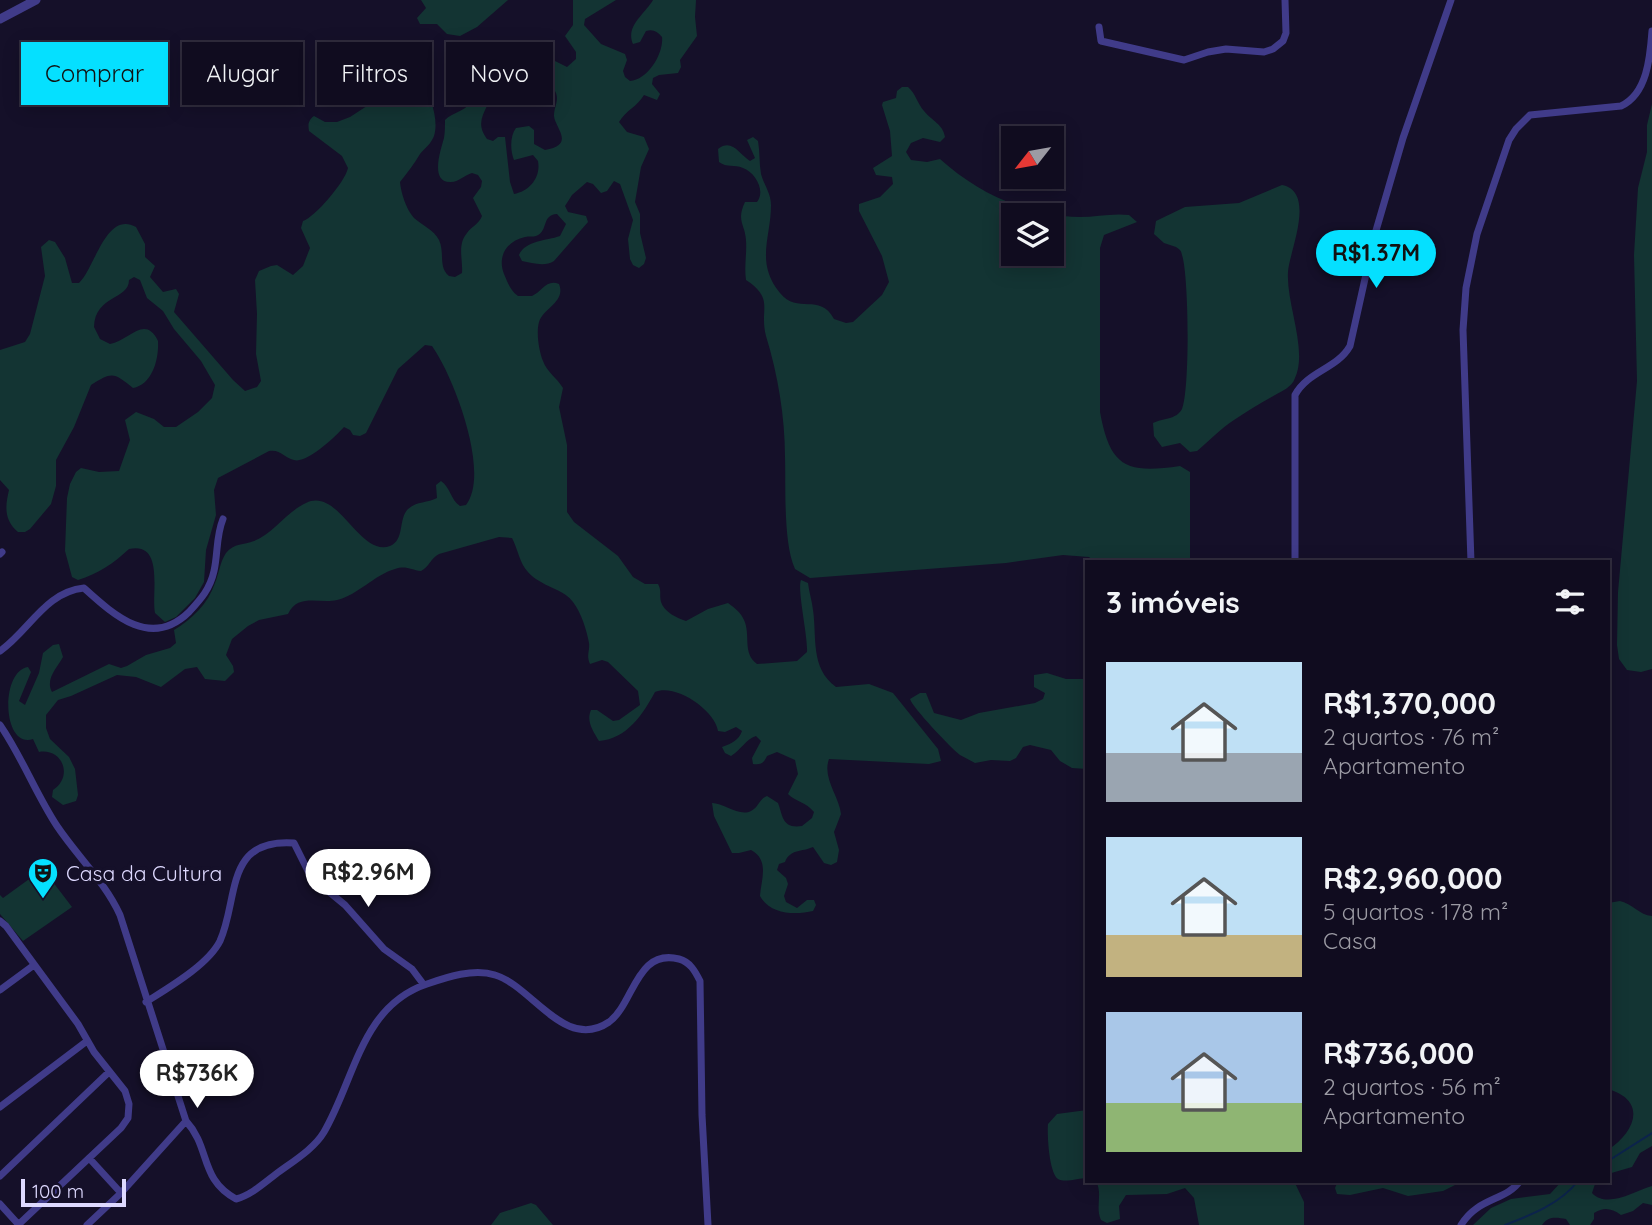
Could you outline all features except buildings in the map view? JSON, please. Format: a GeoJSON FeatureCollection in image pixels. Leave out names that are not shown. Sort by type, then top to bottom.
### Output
{"type":"FeatureCollection","features":[{"type":"Feature","properties":{"kind":"street"},"geometry":{"type":"LineString","coordinates":[[0,19],[36,0]]}},
{"type":"Feature","properties":{"kind":"street"},"geometry":{"type":"LineString","coordinates":[[1100,27],[1101,41],[1184,60],[1226,49],[1264,51],[1273,49],[1283,41],[1286,33],[1285,0]]}},
{"type":"Feature","properties":{"kind":"street"},"geometry":{"type":"LineString","coordinates":[[1296,560],[1295,395],[1300,385],[1331,365],[1345,354],[1350,346],[1402,138],[1451,0]]}},
{"type":"Feature","properties":{"kind":"street"},"geometry":{"type":"LineString","coordinates":[[1471,560],[1463,330],[1466,288],[1477,234],[1509,140],[1530,115],[1621,106],[1631,101],[1640,89],[1650,55],[1652,31]]}},
{"type":"Feature","properties":{"kind":"street"},"geometry":{"type":"LineString","coordinates":[[0,651],[55,596],[70,589],[84,588],[109,611],[136,627],[160,628],[178,622],[206,595],[214,572],[217,532],[223,519]]}},
{"type":"Feature","properties":{"kind":"street"},"geometry":{"type":"LineString","coordinates":[[0,726],[57,825],[83,863],[112,898],[120,915],[186,1121],[196,1135],[213,1181],[222,1192],[236,1199],[246,1196],[299,1157],[323,1134],[361,1045],[383,1012],[400,998],[424,985],[471,973],[494,975],[506,979],[565,1025],[580,1029],[598,1028],[618,1013],[640,974],[650,964],[661,959],[674,958],[687,963],[695,970],[700,981],[702,1115],[708,1225]]}},
{"type":"Feature","properties":{"kind":"street"},"geometry":{"type":"LineString","coordinates":[[146,1002],[185,976],[210,954],[220,941],[237,873],[244,862],[255,851],[282,842],[294,843],[311,877],[345,905],[384,949],[412,969],[424,985]]}},
{"type":"Feature","properties":{"kind":"street"},"geometry":{"type":"LineString","coordinates":[[0,921],[78,1024],[87,1041],[125,1091],[129,1104],[128,1118],[121,1128],[18,1225],[0,1204]]}},
{"type":"Feature","properties":{"kind":"street"},"geometry":{"type":"LineString","coordinates":[[0,990],[34,965]]}},
{"type":"Feature","properties":{"kind":"street"},"geometry":{"type":"LineString","coordinates":[[0,1107],[87,1041]]}},
{"type":"Feature","properties":{"kind":"street"},"geometry":{"type":"LineString","coordinates":[[0,1176],[109,1072]]}},
{"type":"Feature","properties":{"kind":"street"},"geometry":{"type":"LineString","coordinates":[[87,1225],[121,1193],[186,1121]]}},
{"type":"Feature","properties":{"kind":"street"},"geometry":{"type":"LineString","coordinates":[[89,1158],[121,1193]]}},
{"type":"Feature","properties":{"kind":"street"},"geometry":{"type":"LineString","coordinates":[[1461,1225],[1468,1213],[1518,1183]]}},
{"type":"Feature","properties":{"kind":"green space"},"geometry":{"type":"Polygon","coordinates":[[[421,0],[508,0],[477,27],[460,36],[447,34],[437,24],[420,24],[417,18],[426,8],[421,0]]]}},
{"type":"Feature","properties":{"kind":"green space"},"geometry":{"type":"Polygon","coordinates":[[[573,0],[616,0],[585,19],[584,25],[601,44],[625,54],[627,60],[623,71],[630,81],[643,76],[658,58],[662,37],[658,33],[646,31],[640,42],[633,44],[631,38],[637,20],[653,0],[696,0],[697,36],[680,60],[678,73],[653,78],[652,84],[660,94],[657,100],[644,95],[619,122],[627,132],[644,137],[649,149],[641,167],[635,202],[640,214],[640,233],[646,258],[644,264],[639,268],[633,265],[630,259],[628,239],[633,220],[620,184],[614,181],[607,191],[601,193],[593,184],[587,182],[572,195],[565,206],[568,212],[586,216],[588,222],[554,261],[547,264],[522,261],[519,255],[526,246],[560,236],[566,224],[557,214],[549,217],[540,234],[513,242],[503,255],[504,274],[511,289],[518,296],[532,296],[551,283],[559,284],[560,295],[539,322],[538,337],[545,365],[563,388],[559,407],[567,445],[567,512],[574,522],[618,556],[633,577],[645,584],[658,584],[660,599],[668,612],[686,621],[708,609],[728,603],[733,607],[744,620],[748,649],[752,660],[757,664],[797,661],[807,652],[800,585],[801,580],[808,583],[816,651],[822,671],[836,687],[869,684],[893,693],[938,749],[941,761],[929,764],[829,759],[829,780],[841,814],[834,832],[839,850],[837,862],[831,865],[824,863],[813,847],[790,855],[785,862],[779,864],[777,870],[786,878],[788,884],[784,896],[786,902],[797,908],[807,900],[814,900],[816,905],[813,911],[799,913],[770,907],[760,896],[763,871],[761,859],[751,850],[732,853],[714,816],[712,803],[746,812],[754,809],[767,796],[778,803],[787,823],[791,826],[802,826],[812,818],[814,812],[788,794],[798,774],[795,760],[777,752],[767,756],[762,763],[753,764],[752,758],[761,741],[756,736],[731,756],[725,753],[722,747],[739,737],[742,731],[736,727],[725,732],[718,731],[710,715],[693,700],[673,691],[663,690],[655,692],[639,717],[626,730],[618,736],[599,741],[590,722],[591,710],[597,710],[613,721],[619,720],[640,705],[638,691],[608,662],[602,660],[590,664],[587,633],[573,602],[528,573],[512,538],[499,537],[439,554],[421,571],[402,567],[395,569],[337,600],[303,601],[288,614],[259,620],[232,639],[226,655],[234,672],[225,681],[205,679],[197,667],[185,669],[161,687],[136,677],[117,675],[58,700],[46,715],[46,728],[50,739],[69,757],[75,769],[78,795],[76,801],[63,805],[52,797],[53,790],[63,778],[64,771],[59,759],[54,754],[39,752],[33,739],[23,739],[15,733],[10,722],[9,694],[19,672],[28,667],[31,672],[19,701],[25,705],[39,673],[43,653],[53,645],[59,644],[63,657],[51,678],[52,692],[109,664],[121,668],[146,655],[170,648],[176,643],[174,630],[193,616],[208,598],[226,553],[236,546],[261,538],[299,507],[318,501],[329,505],[368,542],[379,547],[390,546],[398,539],[408,509],[437,498],[436,485],[441,481],[460,506],[466,505],[473,490],[474,471],[472,448],[459,401],[441,360],[432,346],[425,345],[398,369],[366,433],[353,435],[344,427],[306,458],[294,460],[277,451],[269,451],[218,478],[214,490],[216,515],[206,550],[204,582],[195,598],[176,617],[165,622],[155,613],[152,561],[148,553],[140,549],[129,549],[105,568],[85,578],[78,580],[72,577],[65,551],[67,498],[76,472],[81,468],[99,472],[119,471],[130,440],[125,420],[136,412],[154,419],[164,427],[176,427],[198,412],[212,398],[215,385],[201,361],[174,329],[163,311],[147,298],[140,280],[134,277],[129,280],[124,291],[100,309],[94,327],[100,339],[110,344],[142,329],[153,333],[158,341],[157,355],[150,376],[140,386],[133,388],[113,376],[104,377],[91,385],[74,427],[56,460],[56,486],[51,504],[30,529],[18,532],[10,523],[7,513],[9,490],[0,480],[0,350],[25,342],[30,334],[45,276],[41,247],[49,240],[55,242],[65,258],[72,283],[79,283],[109,233],[117,226],[126,224],[136,227],[145,244],[145,257],[155,266],[150,277],[163,292],[176,289],[179,294],[174,312],[245,391],[257,387],[261,381],[256,354],[255,280],[259,271],[271,266],[277,265],[293,275],[303,266],[310,248],[301,228],[303,221],[329,198],[348,168],[342,156],[309,131],[311,119],[314,116],[325,122],[337,122],[368,105],[432,105],[434,136],[400,182],[404,201],[411,214],[439,240],[446,272],[455,277],[462,273],[461,247],[464,238],[482,216],[473,198],[482,181],[478,175],[472,173],[454,182],[444,181],[440,177],[438,164],[445,120],[468,105],[487,105],[481,125],[483,132],[487,139],[493,141],[498,137],[505,137],[514,194],[525,190],[536,178],[538,161],[533,155],[514,160],[511,148],[513,135],[516,128],[529,126],[534,130],[534,144],[545,150],[560,144],[562,136],[554,116],[557,99],[553,88],[553,62],[567,67],[576,59],[576,52],[565,36],[573,25],[573,0]]]}},
{"type":"Feature","properties":{"kind":"green space"},"geometry":{"type":"Polygon","coordinates":[[[908,87],[924,111],[942,129],[945,137],[940,142],[923,138],[911,143],[906,152],[911,160],[927,162],[940,159],[971,183],[1011,203],[1001,203],[1001,266],[1064,266],[1064,216],[1129,215],[1137,222],[1104,235],[1100,248],[1100,412],[1109,445],[1124,463],[1146,469],[1180,466],[1190,472],[1190,560],[1093,560],[1089,557],[1063,555],[1006,563],[810,578],[795,569],[787,530],[785,442],[780,396],[764,327],[763,299],[746,280],[745,275],[746,240],[741,214],[745,202],[757,202],[760,187],[747,170],[719,162],[718,149],[731,146],[750,161],[755,158],[747,140],[753,137],[758,141],[761,174],[771,201],[766,260],[772,282],[780,293],[794,303],[822,307],[834,319],[853,322],[882,295],[889,282],[882,256],[859,211],[859,204],[880,197],[893,184],[892,177],[876,175],[873,168],[892,156],[890,131],[883,102],[896,98],[897,91],[908,87]]]}},
{"type":"Feature","properties":{"kind":"green space"},"geometry":{"type":"Polygon","coordinates":[[[1652,104],[1652,669],[1641,672],[1627,670],[1619,659],[1618,592],[1637,381],[1634,255],[1638,188],[1647,152],[1647,125],[1652,104]]]}},
{"type":"Feature","properties":{"kind":"green space"},"geometry":{"type":"Polygon","coordinates":[[[1282,185],[1292,190],[1298,199],[1300,210],[1288,272],[1299,354],[1294,381],[1229,424],[1197,451],[1190,452],[1180,443],[1162,447],[1154,436],[1153,423],[1179,413],[1185,398],[1187,308],[1181,252],[1154,234],[1156,221],[1185,207],[1239,203],[1282,185]]]}},
{"type":"Feature","properties":{"kind":"green space"},"geometry":{"type":"Polygon","coordinates":[[[1047,673],[1066,679],[1085,679],[1085,769],[1072,768],[1060,761],[1051,750],[1030,745],[1023,747],[1016,758],[1010,761],[975,763],[960,755],[924,718],[910,699],[920,693],[926,693],[934,713],[961,720],[979,713],[1035,703],[1043,699],[1045,693],[1034,687],[1034,675],[1047,673]]]}},
{"type":"Feature","properties":{"kind":"green space"},"geometry":{"type":"Polygon","coordinates":[[[43,869],[72,907],[23,941],[0,914],[0,895],[3,898],[43,869]]]}},
{"type":"Feature","properties":{"kind":"green space"},"geometry":{"type":"Polygon","coordinates":[[[1620,901],[1652,916],[1652,1146],[1640,1153],[1632,1167],[1610,1173],[1610,1148],[1625,1135],[1633,1117],[1633,1109],[1621,1094],[1610,1090],[1610,903],[1620,901]]]}},
{"type":"Feature","properties":{"kind":"green space"},"geometry":{"type":"Polygon","coordinates":[[[1085,1110],[1085,1178],[1061,1180],[1055,1175],[1048,1144],[1048,1124],[1057,1114],[1085,1110]]]}},
{"type":"Feature","properties":{"kind":"green space"},"geometry":{"type":"Polygon","coordinates":[[[1097,1183],[1295,1183],[1304,1202],[1304,1225],[1199,1225],[1194,1198],[1185,1188],[1167,1194],[1126,1195],[1119,1206],[1120,1219],[1107,1223],[1101,1220],[1099,1215],[1097,1183]]]}},
{"type":"Feature","properties":{"kind":"green space"},"geometry":{"type":"Polygon","coordinates":[[[1337,1183],[1459,1183],[1443,1191],[1408,1196],[1383,1188],[1350,1195],[1337,1194],[1337,1183]]]}},
{"type":"Feature","properties":{"kind":"green space"},"geometry":{"type":"Polygon","coordinates":[[[1560,1183],[1595,1183],[1592,1193],[1605,1199],[1621,1197],[1652,1186],[1652,1205],[1643,1203],[1633,1211],[1621,1215],[1604,1209],[1594,1213],[1590,1225],[1570,1225],[1566,1219],[1556,1218],[1547,1220],[1542,1225],[1473,1225],[1491,1208],[1511,1199],[1550,1194],[1560,1183]]]}},
{"type":"Feature","properties":{"kind":"green space"},"geometry":{"type":"Polygon","coordinates":[[[531,1203],[536,1205],[553,1225],[491,1225],[500,1213],[531,1203]]]}},
{"type":"Feature","properties":{"kind":"waterway"},"geometry":{"type":"LineString","coordinates":[[1610,1160],[1652,1133]]}},
{"type":"Feature","properties":{"kind":"waterway"},"geometry":{"type":"LineString","coordinates":[[1505,1225],[1554,1202],[1576,1183]]}},
{"type":"Feature","properties":{"kind":"place","name":"Casa da Cultura"},"geometry":{"type":"Point","coordinates":[43,900]}}]}
